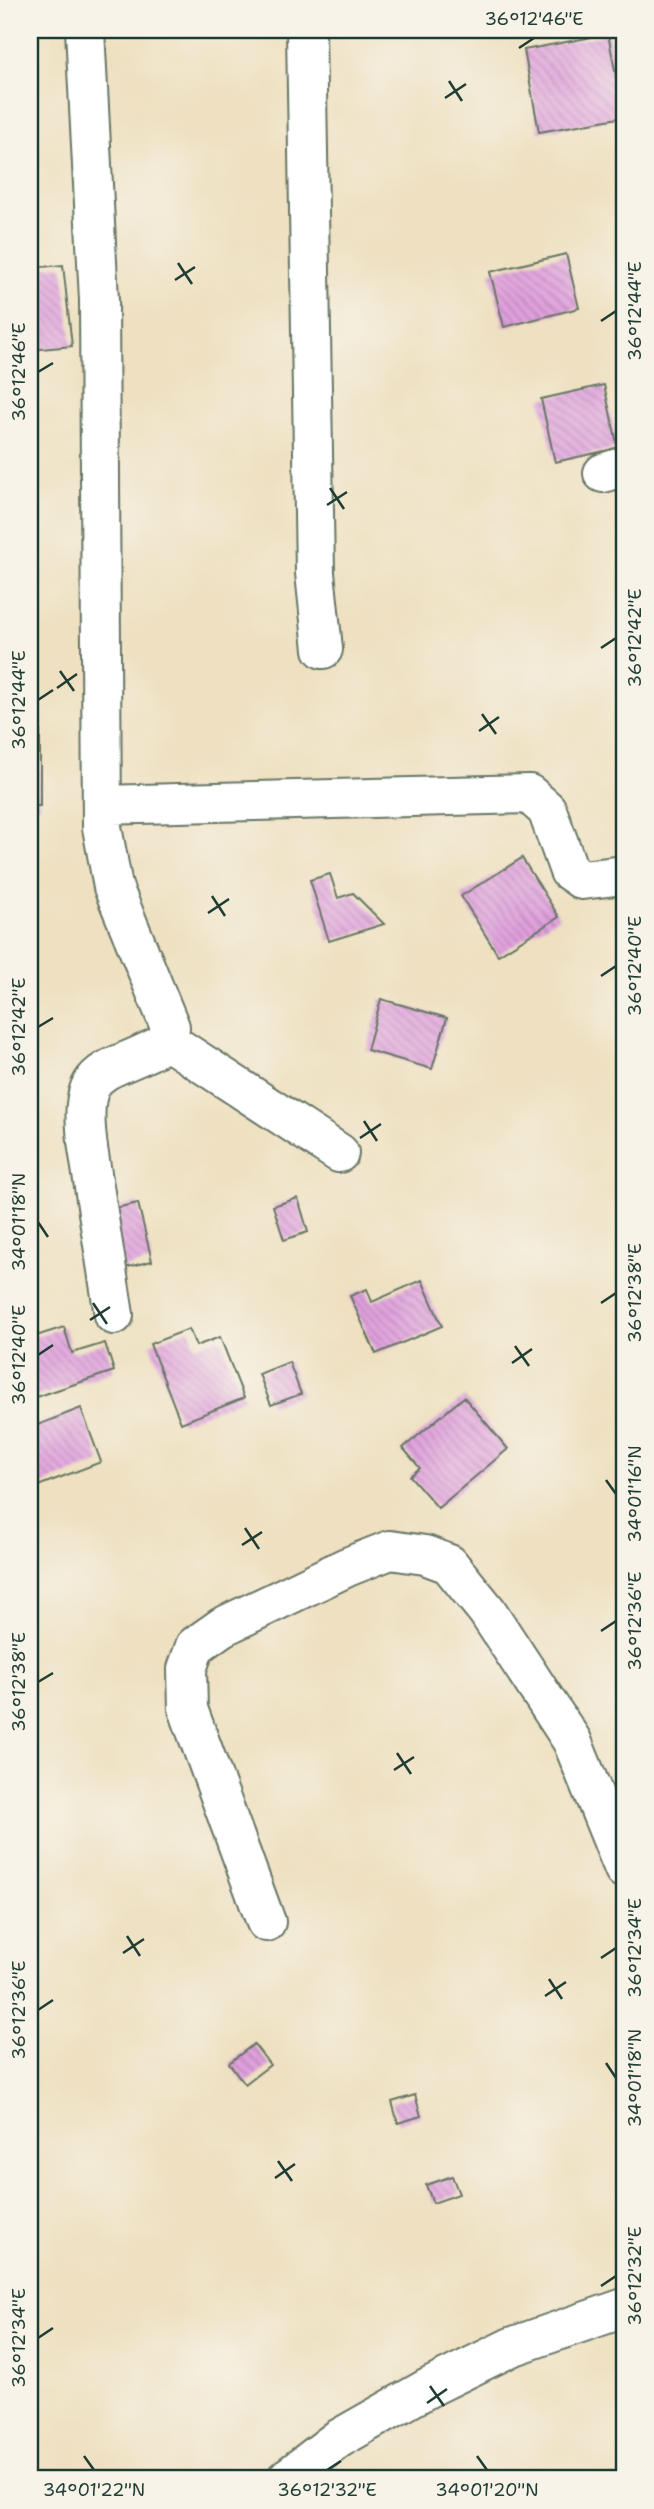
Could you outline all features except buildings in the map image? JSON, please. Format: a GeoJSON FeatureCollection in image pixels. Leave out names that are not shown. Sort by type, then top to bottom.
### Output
{"type":"FeatureCollection","features":[{"type":"Feature","properties":{"kind":"street"},"geometry":{"type":"LineString","coordinates":[[85,30],[99,300],[102,827],[113,887],[170,1027],[168,1041]]}},
{"type":"Feature","properties":{"kind":"street"},"geometry":{"type":"LineString","coordinates":[[306,30],[315,573],[323,649]]}},
{"type":"Feature","properties":{"kind":"street"},"geometry":{"type":"LineString","coordinates":[[102,805],[529,794],[547,810],[569,871],[582,880],[624,876]]}},
{"type":"Feature","properties":{"kind":"street"},"geometry":{"type":"LineString","coordinates":[[168,1041],[339,1153]]}},
{"type":"Feature","properties":{"kind":"street"},"geometry":{"type":"LineString","coordinates":[[114,1315],[85,1122],[88,1090],[104,1069],[153,1050],[168,1041]]}},
{"type":"Feature","properties":{"kind":"street"},"geometry":{"type":"LineString","coordinates":[[265,1922],[188,1709],[187,1669],[195,1646],[222,1627],[347,1567],[390,1550],[425,1555],[450,1564],[487,1611],[572,1741],[624,1869]]}},
{"type":"Feature","properties":{"kind":"street"},"geometry":{"type":"LineString","coordinates":[[286,2479],[338,2439],[440,2382],[511,2347],[624,2308]]}}]}
